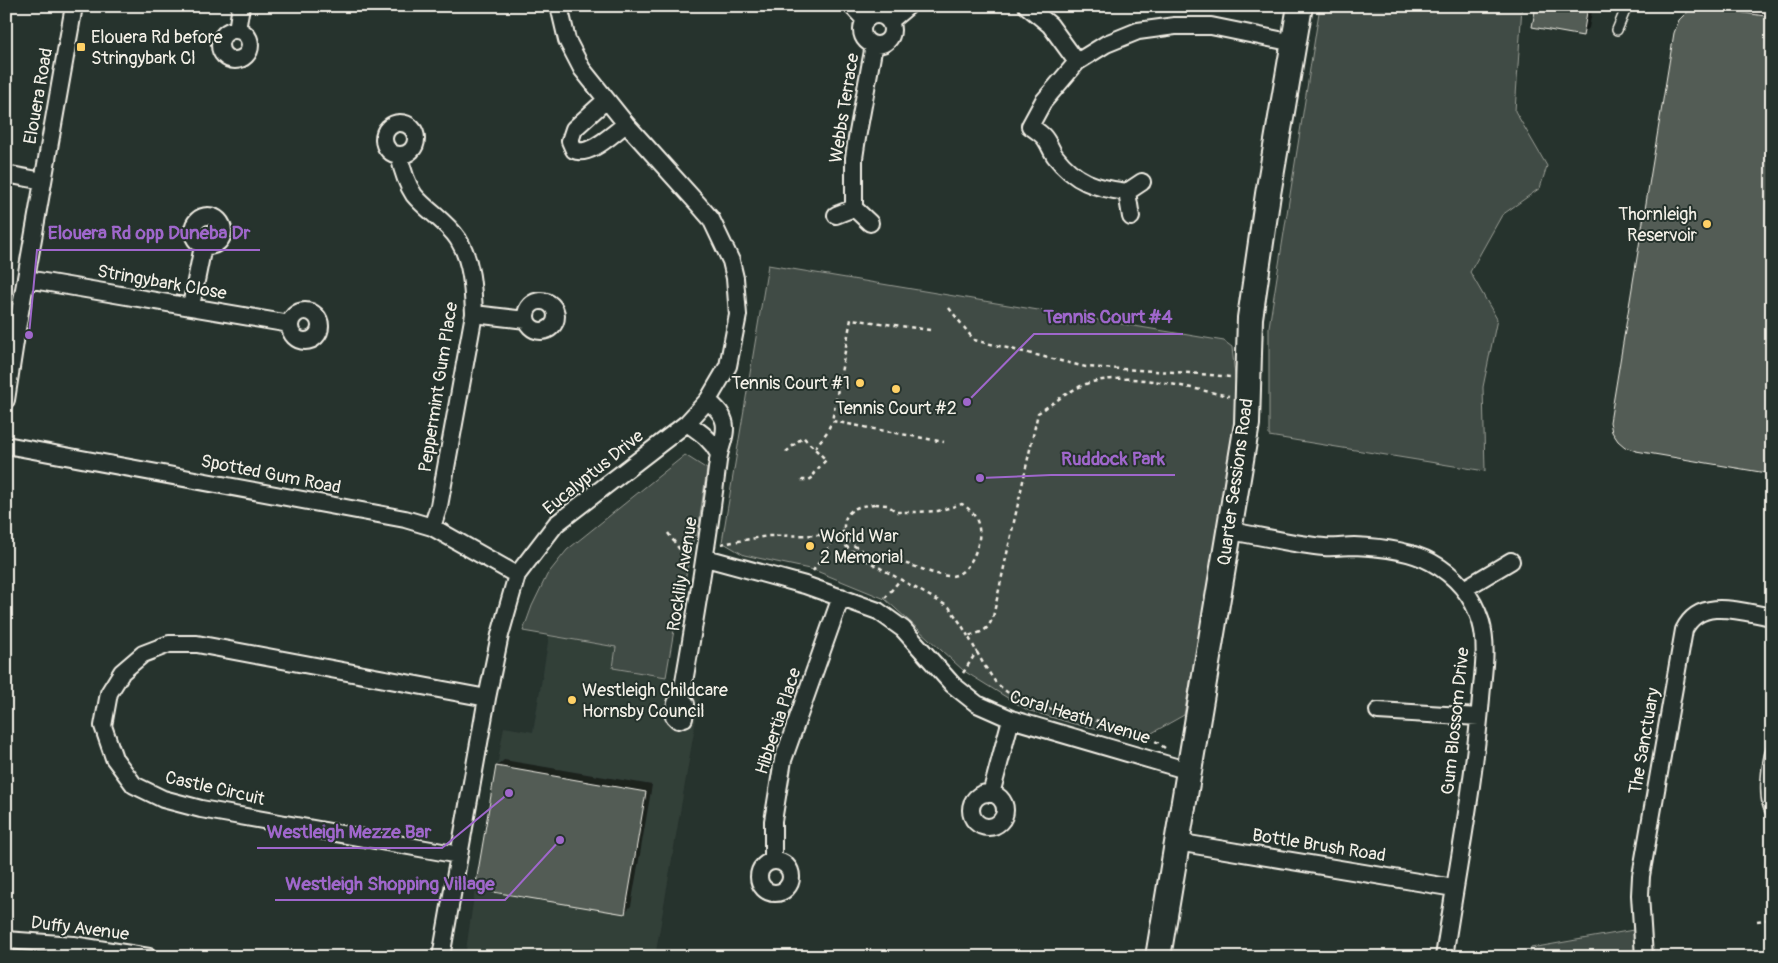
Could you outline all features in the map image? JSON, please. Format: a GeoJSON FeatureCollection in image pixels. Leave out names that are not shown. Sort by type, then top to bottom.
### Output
{"type":"FeatureCollection","features":[{"type":"Feature","properties":{"kind":"main road","name":"Quarter Sessions Road"},"geometry":{"type":"LineString","coordinates":[[1158,957],[1248,424],[1249,345],[1256,272],[1300,6]]}},
{"type":"Feature","properties":{"kind":"street","name":"Elouera Road"},"geometry":{"type":"LineString","coordinates":[[6,400],[12,328],[27,279],[74,6]]}},
{"type":"Feature","properties":{"kind":"street"},"geometry":{"type":"LineString","coordinates":[[237,30],[242,6]]}},
{"type":"Feature","properties":{"kind":"street","name":"Eucalyptus Drive"},"geometry":{"type":"LineString","coordinates":[[441,957],[487,698],[500,635],[517,575],[556,524],[687,423],[708,400],[728,366],[738,315],[735,278],[731,261],[711,219],[626,124],[574,57],[562,24],[559,6]]}},
{"type":"Feature","properties":{"kind":"street"},"geometry":{"type":"LineString","coordinates":[[852,6],[865,20]]}},
{"type":"Feature","properties":{"kind":"street"},"geometry":{"type":"LineString","coordinates":[[890,21],[908,6]]}},
{"type":"Feature","properties":{"kind":"street"},"geometry":{"type":"LineString","coordinates":[[1028,6],[1050,25],[1077,62]]}},
{"type":"Feature","properties":{"kind":"street"},"geometry":{"type":"LineString","coordinates":[[875,14],[881,14],[890,21],[893,29],[890,38],[883,44],[874,45],[865,40],[862,30],[865,20],[875,14]]}},
{"type":"Feature","properties":{"kind":"street"},"geometry":{"type":"LineString","coordinates":[[1142,182],[1127,192],[1094,186],[1077,178],[1054,155],[1043,136],[1030,126],[1043,102],[1077,62],[1106,44],[1138,31],[1175,26],[1211,26],[1294,43]]}},
{"type":"Feature","properties":{"kind":"street","name":"Webbs Terrace"},"geometry":{"type":"LineString","coordinates":[[854,208],[854,158],[874,45]]}},
{"type":"Feature","properties":{"kind":"street"},"geometry":{"type":"LineString","coordinates":[[606,100],[574,129],[570,141],[574,150],[579,152],[593,148],[626,124]]}},
{"type":"Feature","properties":{"kind":"street","name":"Peppermint Gum Place"},"geometry":{"type":"LineString","coordinates":[[399,155],[408,184],[415,195],[451,230],[465,254],[472,278],[474,314],[439,506],[432,527]]}},
{"type":"Feature","properties":{"kind":"street"},"geometry":{"type":"LineString","coordinates":[[6,174],[43,181]]}},
{"type":"Feature","properties":{"kind":"street"},"geometry":{"type":"LineString","coordinates":[[1127,192],[1131,217]]}},
{"type":"Feature","properties":{"kind":"street"},"geometry":{"type":"LineString","coordinates":[[836,215],[854,208],[870,223]]}},
{"type":"Feature","properties":{"kind":"street"},"geometry":{"type":"LineString","coordinates":[[191,306],[203,246]]}},
{"type":"Feature","properties":{"kind":"street","name":"Stringybark Close"},"geometry":{"type":"LineString","coordinates":[[27,279],[290,324]]}},
{"type":"Feature","properties":{"kind":"street"},"geometry":{"type":"LineString","coordinates":[[474,314],[526,320]]}},
{"type":"Feature","properties":{"kind":"street","name":"Rocklily Avenue"},"geometry":{"type":"LineString","coordinates":[[681,699],[706,552],[719,454],[725,432],[722,415],[708,400]]}},
{"type":"Feature","properties":{"kind":"street"},"geometry":{"type":"LineString","coordinates":[[687,423],[704,435],[719,454]]}},
{"type":"Feature","properties":{"kind":"street","name":"Spotted Gum Road"},"geometry":{"type":"LineString","coordinates":[[6,445],[395,517],[432,527],[517,575]]}},
{"type":"Feature","properties":{"kind":"street","name":"Gum Blossom Drive"},"geometry":{"type":"LineString","coordinates":[[1230,531],[1324,547],[1352,546],[1374,548],[1416,556],[1444,570],[1464,589],[1475,606],[1481,622],[1484,639],[1479,717],[1444,957]]}},
{"type":"Feature","properties":{"kind":"street","name":"Coral Heath Avenue"},"geometry":{"type":"LineString","coordinates":[[706,552],[878,611],[903,629],[954,685],[978,704],[1010,719],[1189,771]]}},
{"type":"Feature","properties":{"kind":"street"},"geometry":{"type":"LineString","coordinates":[[1464,589],[1511,561]]}},
{"type":"Feature","properties":{"kind":"street","name":"Hibbertia Place"},"geometry":{"type":"LineString","coordinates":[[773,861],[773,821],[783,760],[841,597]]}},
{"type":"Feature","properties":{"kind":"street","name":"The Sanctuary"},"geometry":{"type":"LineString","coordinates":[[1644,957],[1640,895],[1641,876],[1684,630],[1688,621],[1695,615],[1713,608],[1772,617]]}},
{"type":"Feature","properties":{"kind":"street","name":"Castle Circuit"},"geometry":{"type":"LineString","coordinates":[[459,855],[201,809],[156,795],[134,785],[114,758],[104,726],[109,693],[122,672],[143,654],[169,644],[197,644],[487,698]]}},
{"type":"Feature","properties":{"kind":"street"},"geometry":{"type":"LineString","coordinates":[[1378,711],[1479,717]]}},
{"type":"Feature","properties":{"kind":"street"},"geometry":{"type":"LineString","coordinates":[[992,794],[1010,719]]}},
{"type":"Feature","properties":{"kind":"street","name":"Bottle Brush Road"},"geometry":{"type":"LineString","coordinates":[[1177,842],[1454,888]]}},
{"type":"Feature","properties":{"kind":"street","name":"Duffy Avenue"},"geometry":{"type":"LineString","coordinates":[[6,940],[73,945],[149,957]]}},
{"type":"Feature","properties":{"kind":"lane"},"geometry":{"type":"LineString","coordinates":[[1617,30],[1627,6]]}},
{"type":"Feature","properties":{"kind":"lane"},"geometry":{"type":"LineString","coordinates":[[1772,746],[1765,800],[1772,814]]}},
{"type":"Feature","properties":{"kind":"path"},"geometry":{"type":"LineString","coordinates":[[949,308],[974,340],[1086,366],[1232,377]]}},
{"type":"Feature","properties":{"kind":"path"},"geometry":{"type":"LineString","coordinates":[[815,448],[827,432],[832,421],[851,320],[930,330]]}},
{"type":"Feature","properties":{"kind":"path"},"geometry":{"type":"LineString","coordinates":[[968,636],[983,632],[989,626],[993,617],[1038,413],[1082,385],[1112,378],[1172,384],[1234,396]]}},
{"type":"Feature","properties":{"kind":"path"},"geometry":{"type":"LineString","coordinates":[[832,421],[944,442]]}},
{"type":"Feature","properties":{"kind":"path"},"geometry":{"type":"LineString","coordinates":[[786,452],[803,437],[826,460],[813,474],[815,476],[809,480],[802,480],[799,477]]}},
{"type":"Feature","properties":{"kind":"path"},"geometry":{"type":"LineString","coordinates":[[875,504],[887,505],[897,512],[938,511],[962,504],[971,509],[979,527],[976,553],[965,569],[951,576],[938,574],[862,551],[852,545],[844,531],[845,521],[850,511],[875,504]]}},
{"type":"Feature","properties":{"kind":"path"},"geometry":{"type":"LineString","coordinates":[[805,585],[835,538],[844,531]]}},
{"type":"Feature","properties":{"kind":"path"},"geometry":{"type":"LineString","coordinates":[[668,534],[680,550],[683,551],[685,542],[706,552],[768,536],[820,535],[835,538],[859,556],[949,607],[962,624],[996,683],[1008,692],[1021,700],[1051,710],[1143,732],[1167,749]]}},
{"type":"Feature","properties":{"kind":"path"},"geometry":{"type":"LineString","coordinates":[[859,556],[862,551]]}},
{"type":"Feature","properties":{"kind":"path"},"geometry":{"type":"LineString","coordinates":[[878,611],[900,580]]}},
{"type":"Feature","properties":{"kind":"path"},"geometry":{"type":"LineString","coordinates":[[954,685],[977,651]]}},
{"type":"Feature","properties":{"kind":"path"},"geometry":{"type":"LineString","coordinates":[[1756,921],[1772,919]]}},
{"type":"Feature","properties":{"kind":"shaded area"},"geometry":{"type":"Polygon","coordinates":[[[1320,6],[1522,6],[1515,111],[1547,166],[1540,188],[1502,215],[1470,272],[1497,319],[1483,387],[1485,471],[1269,436],[1269,327],[1320,6]]]}},
{"type":"Feature","properties":{"kind":"shaded area"},"geometry":{"type":"Polygon","coordinates":[[[768,265],[1224,341],[1232,347],[1239,415],[1184,715],[1143,738],[1074,724],[1027,710],[964,671],[885,599],[814,570],[744,555],[722,542],[768,265]]]}},
{"type":"Feature","properties":{"kind":"shaded area"},"geometry":{"type":"Polygon","coordinates":[[[685,455],[707,469],[697,536],[694,535],[666,677],[613,668],[616,647],[523,631],[532,606],[547,575],[567,550],[685,455]]]}},
{"type":"Feature","properties":{"kind":"shaded area"},"geometry":{"type":"Polygon","coordinates":[[[549,636],[616,647],[613,668],[702,685],[655,957],[465,957],[475,889],[504,727],[533,732],[549,636]]]}},
{"type":"Feature","properties":{"kind":"shaded area"},"geometry":{"type":"Polygon","coordinates":[[[1639,929],[1641,957],[1529,957],[1531,948],[1639,929]]]}},
{"type":"Feature","properties":{"kind":"building"},"geometry":{"type":"Polygon","coordinates":[[[1536,6],[1588,6],[1583,36],[1532,27],[1536,6]]]}},
{"type":"Feature","properties":{"kind":"building","name":"Thornleigh Reservoir"},"geometry":{"type":"Polygon","coordinates":[[[1704,7],[1772,17],[1772,474],[1636,451],[1625,447],[1618,441],[1612,432],[1610,422],[1674,33],[1679,20],[1686,13],[1692,9],[1704,7]]]}},
{"type":"Feature","properties":{"kind":"building"},"geometry":{"type":"Polygon","coordinates":[[[496,766],[646,792],[625,914],[475,889],[496,766]]]}},
{"type":"Feature","properties":{"kind":"place","name":"Elouera Rd before Stringybark Cl"},"geometry":{"type":"Point","coordinates":[81,47]}},
{"type":"Feature","properties":{"kind":"place","name":"Thornleigh Reservoir"},"geometry":{"type":"Point","coordinates":[1707,224]}},
{"type":"Feature","properties":{"kind":"place","name":"Elouera Rd opp Duneba Dr"},"geometry":{"type":"Point","coordinates":[29,335]}},
{"type":"Feature","properties":{"kind":"place","name":"Tennis Court #1"},"geometry":{"type":"Point","coordinates":[860,383]}},
{"type":"Feature","properties":{"kind":"place","name":"Tennis Court #2"},"geometry":{"type":"Point","coordinates":[896,389]}},
{"type":"Feature","properties":{"kind":"place","name":"Tennis Court #4"},"geometry":{"type":"Point","coordinates":[967,402]}},
{"type":"Feature","properties":{"kind":"place","name":"Ruddock Park"},"geometry":{"type":"Point","coordinates":[980,478]}},
{"type":"Feature","properties":{"kind":"place","name":"World War 2 Memorial"},"geometry":{"type":"Point","coordinates":[810,546]}},
{"type":"Feature","properties":{"kind":"place","name":"Westleigh Childcare Hornsby Council"},"geometry":{"type":"Point","coordinates":[572,700]}},
{"type":"Feature","properties":{"kind":"place","name":"Westleigh Mezze Bar"},"geometry":{"type":"Point","coordinates":[509,793]}},
{"type":"Feature","properties":{"kind":"place","name":"Westleigh Shopping Village"},"geometry":{"type":"Point","coordinates":[560,840]}}]}
